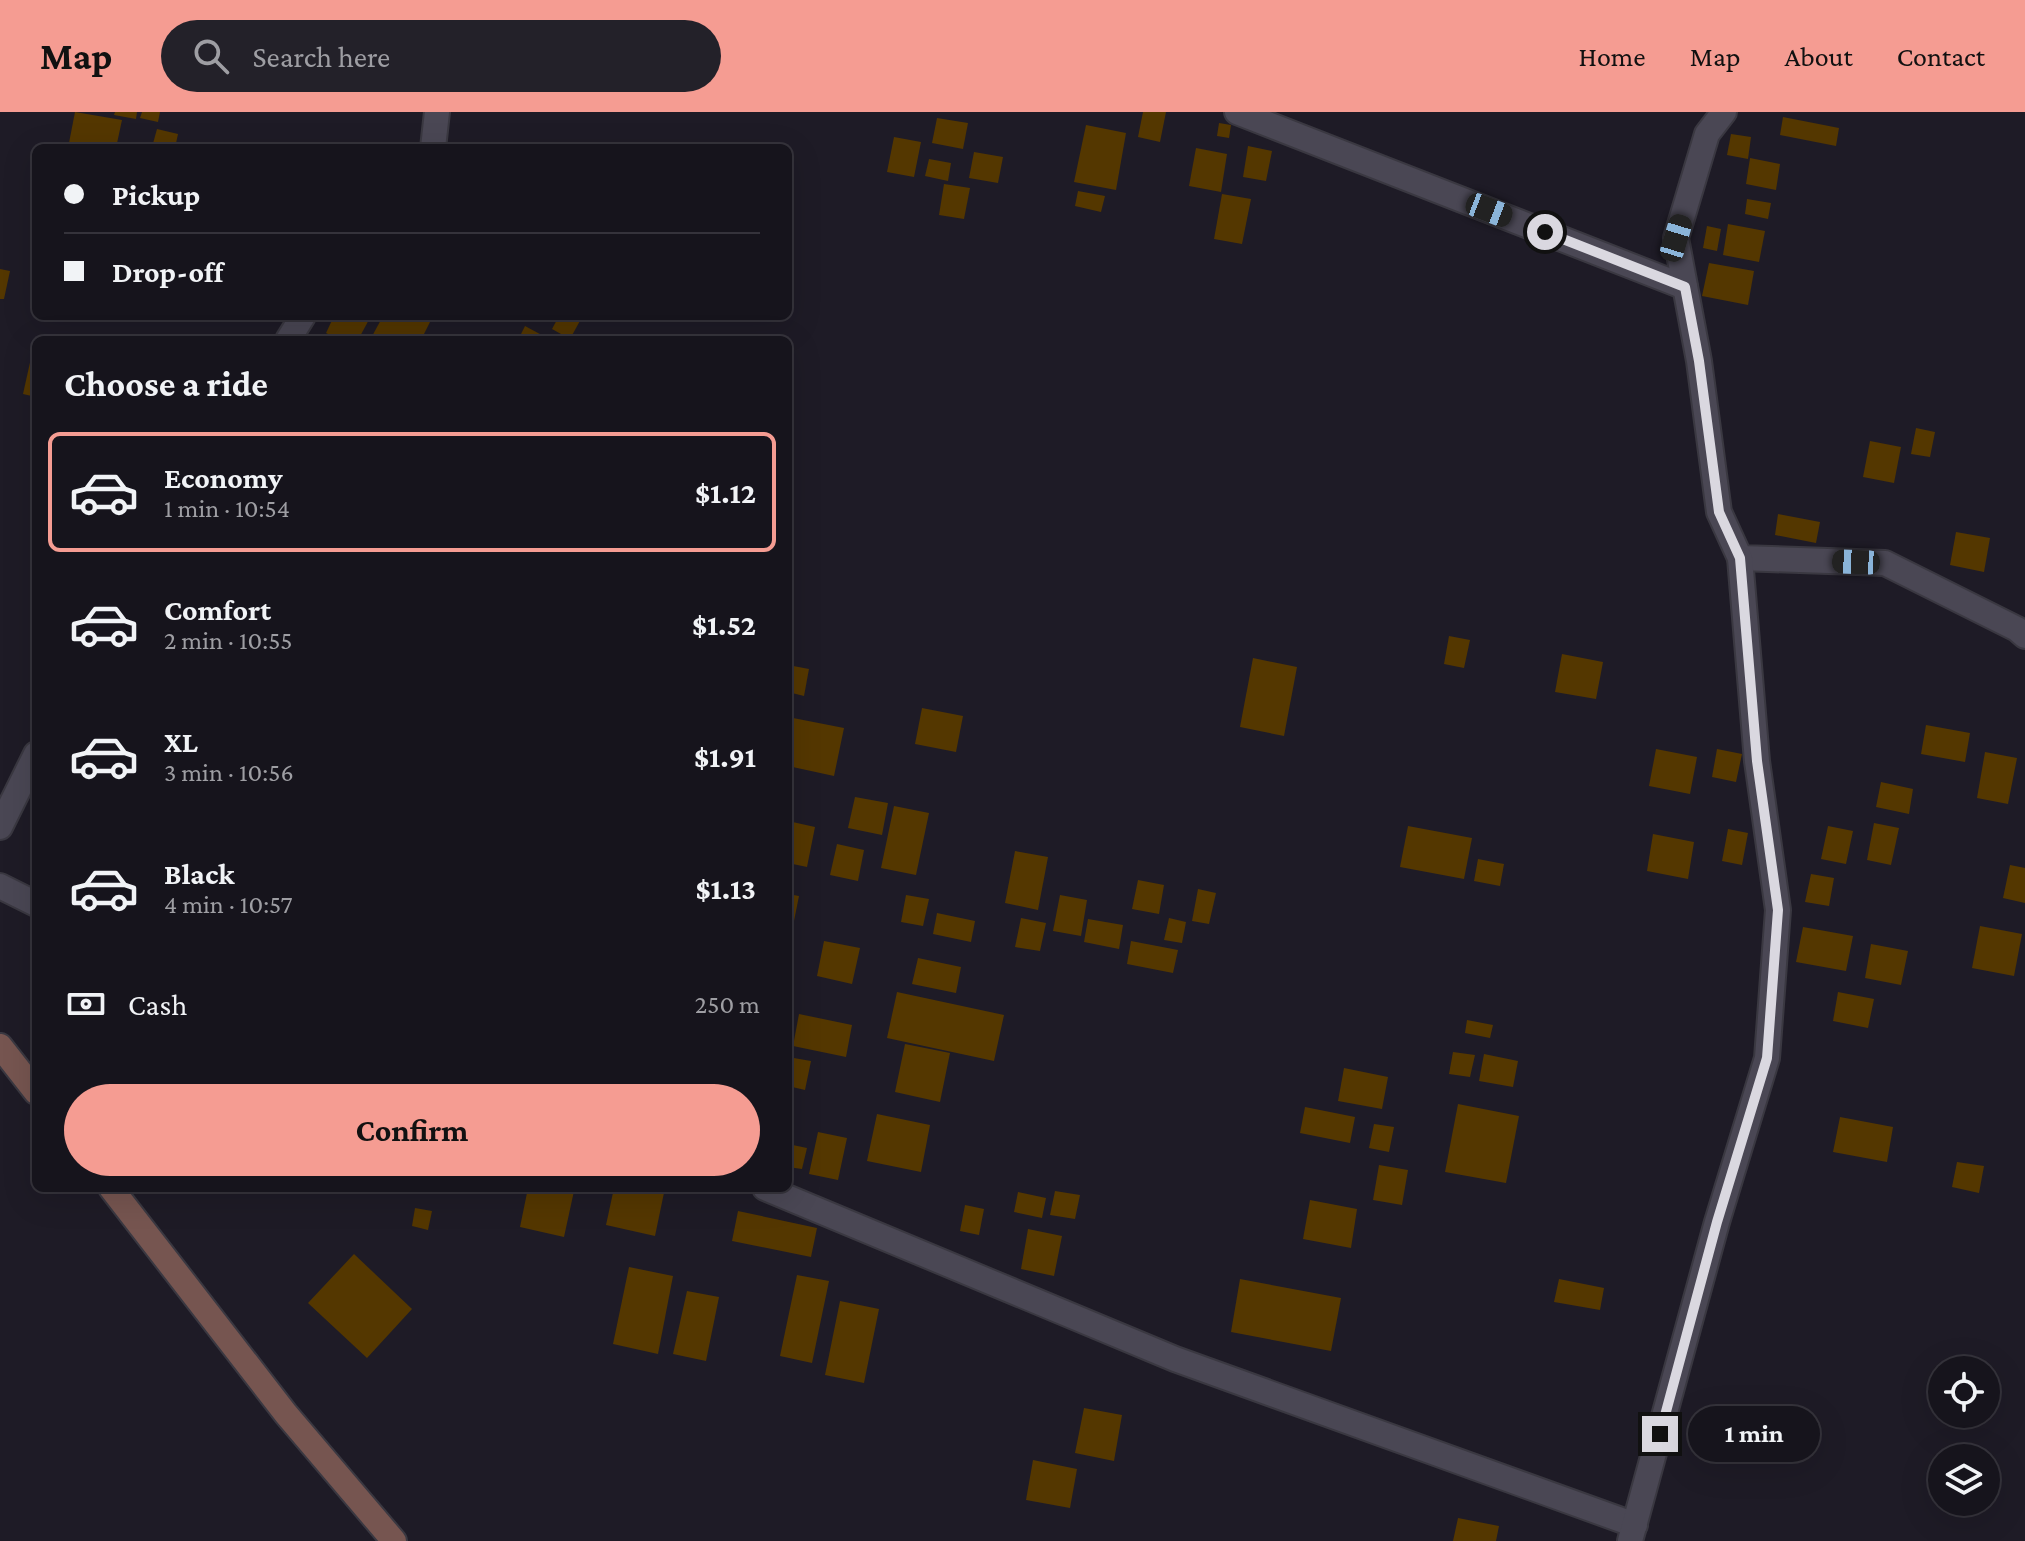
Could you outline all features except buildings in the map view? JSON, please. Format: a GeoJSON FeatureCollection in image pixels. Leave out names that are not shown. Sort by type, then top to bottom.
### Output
{"type":"FeatureCollection","features":[{"type":"Feature","properties":{"kind":"main road"},"geometry":{"type":"LineString","coordinates":[[0,1046],[32,1087]]}},
{"type":"Feature","properties":{"kind":"main road"},"geometry":{"type":"LineString","coordinates":[[114,1192],[286,1414],[394,1541]]}},
{"type":"Feature","properties":{"kind":"street"},"geometry":{"type":"LineString","coordinates":[[433,144],[437,112]]}},
{"type":"Feature","properties":{"kind":"street"},"geometry":{"type":"LineString","coordinates":[[1237,112],[1685,287]]}},
{"type":"Feature","properties":{"kind":"street"},"geometry":{"type":"LineString","coordinates":[[775,1192],[1175,1359],[1633,1533],[1717,1222],[1767,1058],[1778,910],[1757,761],[1740,558],[1719,512],[1699,361],[1676,238],[1707,134],[1724,112]]}},
{"type":"Feature","properties":{"kind":"street"},"geometry":{"type":"LineString","coordinates":[[1740,558],[1885,563],[2017,629],[2025,636]]}},
{"type":"Feature","properties":{"kind":"street"},"geometry":{"type":"LineString","coordinates":[[0,827],[32,762]]}},
{"type":"Feature","properties":{"kind":"street"},"geometry":{"type":"LineString","coordinates":[[0,886],[32,902]]}},
{"type":"Feature","properties":{"kind":"route"},"geometry":{"type":"LineString","coordinates":[[1545,232],[1685,287],[1699,361],[1719,512],[1740,558],[1757,761],[1778,910],[1767,1058],[1717,1222],[1660,1434]]}}]}
